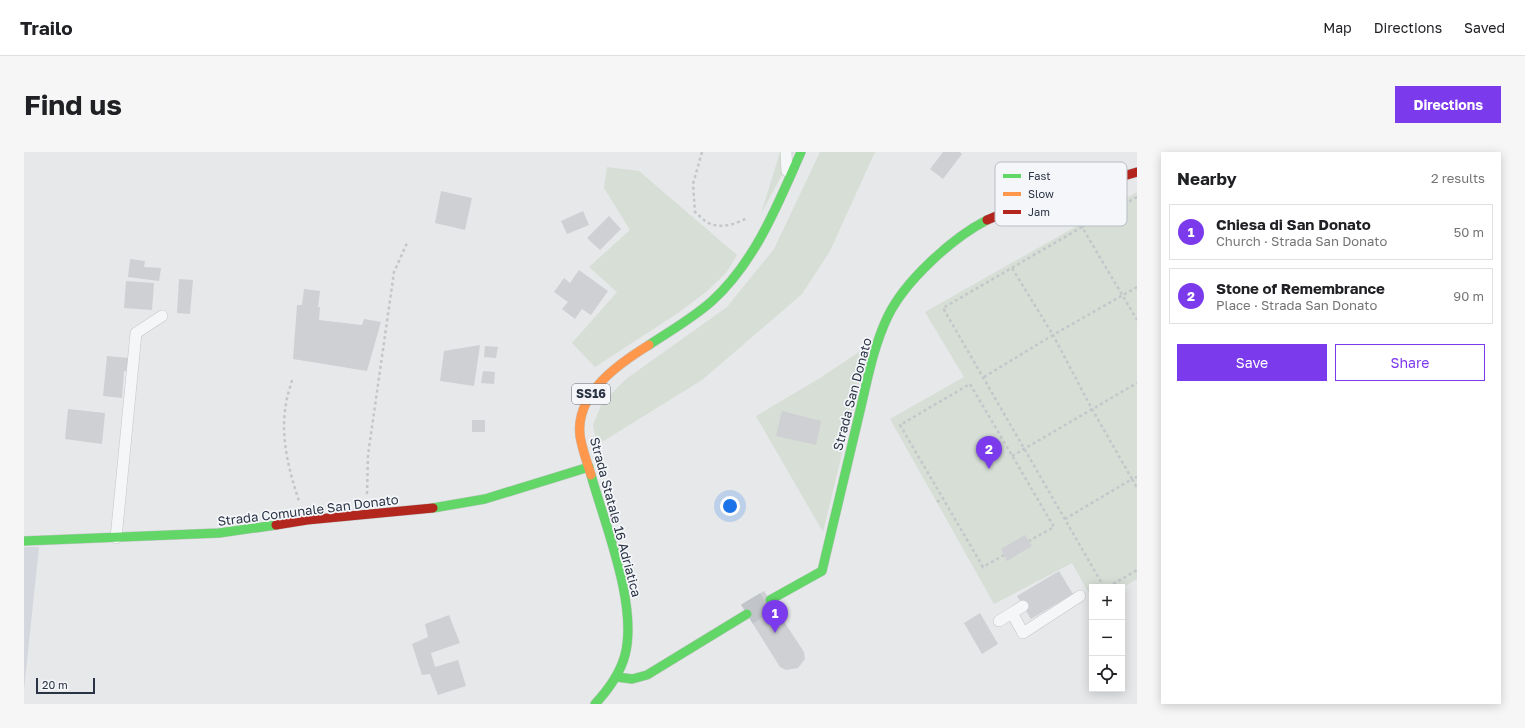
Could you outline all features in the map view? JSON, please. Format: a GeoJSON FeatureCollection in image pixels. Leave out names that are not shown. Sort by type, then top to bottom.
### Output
{"type":"FeatureCollection","features":[{"type":"Feature","properties":{"kind":"street","name":"Strada Statale 16 Adriatica"},"geometry":{"type":"LineString","coordinates":[[595,704],[604,695],[616,677],[624,660],[629,634],[627,607],[621,577],[580,435],[581,414],[589,397],[604,378],[620,365],[684,323],[713,301],[739,271],[761,235],[788,182],[801,152]]}},
{"type":"Feature","properties":{"kind":"street","name":"Strada San Donato"},"geometry":{"type":"LineString","coordinates":[[1127,175],[1137,172]]}},
{"type":"Feature","properties":{"kind":"street","name":"Strada San Donato"},"geometry":{"type":"LineString","coordinates":[[770,600],[822,571],[873,356],[888,316],[907,288],[933,260],[959,238],[985,221],[995,217]]}},
{"type":"Feature","properties":{"kind":"street","name":"Strada Comunale San Donato"},"geometry":{"type":"LineString","coordinates":[[24,541],[219,534],[307,520],[421,510],[485,499],[589,467]]}},
{"type":"Feature","properties":{"kind":"street"},"geometry":{"type":"LineString","coordinates":[[616,677],[635,679],[647,675],[747,614]]}},
{"type":"Feature","properties":{"kind":"lane"},"geometry":{"type":"LineString","coordinates":[[786,152],[788,182]]}},
{"type":"Feature","properties":{"kind":"lane"},"geometry":{"type":"LineString","coordinates":[[116,538],[136,333],[162,316]]}},
{"type":"Feature","properties":{"kind":"lane"},"geometry":{"type":"LineString","coordinates":[[1012,613],[1023,633],[1080,596]]}},
{"type":"Feature","properties":{"kind":"lane"},"geometry":{"type":"LineString","coordinates":[[999,621],[1023,606]]}},
{"type":"Feature","properties":{"kind":"path"},"geometry":{"type":"LineString","coordinates":[[702,152],[693,184],[695,212],[708,223],[723,226],[737,223],[749,217]]}},
{"type":"Feature","properties":{"kind":"path"},"geometry":{"type":"LineString","coordinates":[[1127,202],[1137,197]]}},
{"type":"Feature","properties":{"kind":"path"},"geometry":{"type":"LineString","coordinates":[[1102,584],[943,308],[1082,227],[1137,320]]}},
{"type":"Feature","properties":{"kind":"path"},"geometry":{"type":"LineString","coordinates":[[370,515],[367,494],[368,455],[394,272],[408,241]]}},
{"type":"Feature","properties":{"kind":"path"},"geometry":{"type":"LineString","coordinates":[[1012,268],[1053,335],[1092,409],[1137,488]]}},
{"type":"Feature","properties":{"kind":"path"},"geometry":{"type":"LineString","coordinates":[[984,377],[1053,335],[1137,287]]}},
{"type":"Feature","properties":{"kind":"path"},"geometry":{"type":"LineString","coordinates":[[292,380],[286,405],[284,436],[294,486],[307,520]]}},
{"type":"Feature","properties":{"kind":"path"},"geometry":{"type":"LineString","coordinates":[[1012,456],[1137,383]]}},
{"type":"Feature","properties":{"kind":"path"},"geometry":{"type":"LineString","coordinates":[[1004,555],[983,567],[900,425],[970,384],[1054,527],[1029,541]]}},
{"type":"Feature","properties":{"kind":"path"},"geometry":{"type":"LineString","coordinates":[[1065,519],[1137,477]]}},
{"type":"Feature","properties":{"kind":"path"},"geometry":{"type":"LineString","coordinates":[[937,502],[943,498]]}},
{"type":"Feature","properties":{"kind":"path"},"geometry":{"type":"LineString","coordinates":[[1113,584],[1137,570]]}},
{"type":"Feature","properties":{"kind":"shaded area"},"geometry":{"type":"Polygon","coordinates":[[[780,152],[794,152],[761,214],[780,152]]]}},
{"type":"Feature","properties":{"kind":"shaded area"},"geometry":{"type":"Polygon","coordinates":[[[820,152],[875,152],[830,251],[802,294],[702,380],[597,445],[593,425],[602,403],[626,379],[727,307],[774,249],[820,152]]]}},
{"type":"Feature","properties":{"kind":"shaded area"},"geometry":{"type":"Polygon","coordinates":[[[607,167],[639,171],[737,255],[726,273],[706,292],[678,313],[595,367],[572,343],[617,292],[589,267],[630,230],[604,188],[607,167]]]}},
{"type":"Feature","properties":{"kind":"shaded area"},"geometry":{"type":"Polygon","coordinates":[[[1137,192],[1137,579],[1125,586],[1125,584],[1089,584],[1089,594],[1072,563],[994,604],[890,419],[964,377],[925,312],[1077,226],[1127,226],[1127,198],[1137,192]]]}},
{"type":"Feature","properties":{"kind":"shaded area"},"geometry":{"type":"Polygon","coordinates":[[[868,346],[823,532],[756,416],[820,378],[868,346]]]}},
{"type":"Feature","properties":{"kind":"shaded area"},"geometry":{"type":"Polygon","coordinates":[[[24,547],[39,547],[24,690],[24,547]]]}},
{"type":"Feature","properties":{"kind":"building"},"geometry":{"type":"Polygon","coordinates":[[[943,152],[960,152],[962,154],[943,179],[930,169],[943,152]]]}},
{"type":"Feature","properties":{"kind":"building"},"geometry":{"type":"Polygon","coordinates":[[[441,191],[472,198],[465,230],[435,223],[441,191]]]}},
{"type":"Feature","properties":{"kind":"building"},"geometry":{"type":"Polygon","coordinates":[[[583,211],[589,225],[567,234],[561,221],[583,211]]]}},
{"type":"Feature","properties":{"kind":"building"},"geometry":{"type":"Polygon","coordinates":[[[609,216],[621,229],[600,250],[587,238],[609,216]]]}},
{"type":"Feature","properties":{"kind":"building"},"geometry":{"type":"Polygon","coordinates":[[[130,259],[145,261],[144,267],[161,268],[159,281],[128,277],[130,259]]]}},
{"type":"Feature","properties":{"kind":"building"},"geometry":{"type":"Polygon","coordinates":[[[579,270],[608,291],[591,315],[582,309],[575,319],[562,309],[568,302],[554,292],[564,278],[570,283],[579,270]]]}},
{"type":"Feature","properties":{"kind":"building"},"geometry":{"type":"Polygon","coordinates":[[[179,279],[193,280],[190,314],[177,313],[179,279]]]}},
{"type":"Feature","properties":{"kind":"building"},"geometry":{"type":"Polygon","coordinates":[[[126,281],[154,283],[152,310],[124,308],[126,281]]]}},
{"type":"Feature","properties":{"kind":"building"},"geometry":{"type":"Polygon","coordinates":[[[304,289],[320,291],[318,307],[320,307],[319,320],[362,325],[364,319],[381,322],[367,371],[293,359],[297,305],[302,305],[304,289]]]}},
{"type":"Feature","properties":{"kind":"building"},"geometry":{"type":"Polygon","coordinates":[[[480,345],[474,386],[440,381],[444,351],[480,345]]]}},
{"type":"Feature","properties":{"kind":"building"},"geometry":{"type":"Polygon","coordinates":[[[485,346],[498,347],[496,358],[484,357],[485,346]]]}},
{"type":"Feature","properties":{"kind":"building"},"geometry":{"type":"Polygon","coordinates":[[[107,356],[129,358],[127,371],[124,371],[122,398],[103,396],[107,356]]]}},
{"type":"Feature","properties":{"kind":"building"},"geometry":{"type":"Polygon","coordinates":[[[483,371],[495,372],[494,384],[481,383],[483,371]]]}},
{"type":"Feature","properties":{"kind":"building"},"geometry":{"type":"Polygon","coordinates":[[[68,409],[105,413],[102,444],[65,439],[68,409]]]}},
{"type":"Feature","properties":{"kind":"building"},"geometry":{"type":"Polygon","coordinates":[[[782,411],[821,421],[816,445],[776,436],[782,411]]]}},
{"type":"Feature","properties":{"kind":"building"},"geometry":{"type":"Polygon","coordinates":[[[472,420],[485,420],[485,432],[472,432],[472,420]]]}},
{"type":"Feature","properties":{"kind":"building"},"geometry":{"type":"Polygon","coordinates":[[[1025,535],[1032,546],[1007,561],[1001,549],[1025,535]]]}},
{"type":"Feature","properties":{"kind":"building"},"geometry":{"type":"Polygon","coordinates":[[[1059,571],[1073,594],[1031,619],[1017,596],[1059,571]]]}},
{"type":"Feature","properties":{"kind":"building"},"geometry":{"type":"Polygon","coordinates":[[[764,591],[804,652],[805,659],[798,668],[786,670],[780,667],[741,605],[764,591]]]}},
{"type":"Feature","properties":{"kind":"building"},"geometry":{"type":"Polygon","coordinates":[[[980,613],[998,644],[982,654],[964,623],[980,613]]]}},
{"type":"Feature","properties":{"kind":"building"},"geometry":{"type":"Polygon","coordinates":[[[449,615],[460,643],[431,653],[435,667],[458,660],[466,686],[438,695],[430,674],[422,675],[412,644],[428,637],[425,624],[449,615]]]}},
{"type":"Feature","properties":{"kind":"tunnel"},"geometry":{"type":"LineString","coordinates":[[747,614],[770,600]]}},
{"type":"Feature","properties":{"kind":"traffic: fast"},"geometry":{"type":"LineString","coordinates":[[649,345],[705,307],[727,286],[741,269],[774,212],[801,152]]}},
{"type":"Feature","properties":{"kind":"traffic: fast"},"geometry":{"type":"LineString","coordinates":[[770,600],[822,571],[871,365],[878,340],[888,316],[906,289],[931,262],[959,238],[987,220]]}},
{"type":"Feature","properties":{"kind":"traffic: fast"},"geometry":{"type":"LineString","coordinates":[[433,508],[485,499],[589,467]]}},
{"type":"Feature","properties":{"kind":"traffic: fast"},"geometry":{"type":"LineString","coordinates":[[591,475],[624,589],[628,635],[625,655],[620,669],[609,687],[595,704]]}},
{"type":"Feature","properties":{"kind":"traffic: fast"},"geometry":{"type":"LineString","coordinates":[[24,541],[219,533],[276,525]]}},
{"type":"Feature","properties":{"kind":"traffic: fast"},"geometry":{"type":"LineString","coordinates":[[617,677],[632,679],[647,675],[747,614]]}},
{"type":"Feature","properties":{"kind":"traffic: slow"},"geometry":{"type":"LineString","coordinates":[[591,475],[580,436],[580,421],[584,407],[591,394],[612,371],[624,361],[649,345]]}},
{"type":"Feature","properties":{"kind":"traffic: jam"},"geometry":{"type":"LineString","coordinates":[[1127,175],[1137,172]]}},
{"type":"Feature","properties":{"kind":"traffic: jam"},"geometry":{"type":"LineString","coordinates":[[987,220],[995,217]]}},
{"type":"Feature","properties":{"kind":"traffic: jam"},"geometry":{"type":"LineString","coordinates":[[276,525],[307,520],[433,508]]}},
{"type":"Feature","properties":{"kind":"place","name":"Stone of Remembrance"},"geometry":{"type":"Point","coordinates":[989,469]}},
{"type":"Feature","properties":{"kind":"place","name":"Chiesa di San Donato"},"geometry":{"type":"Point","coordinates":[775,633]}}]}
